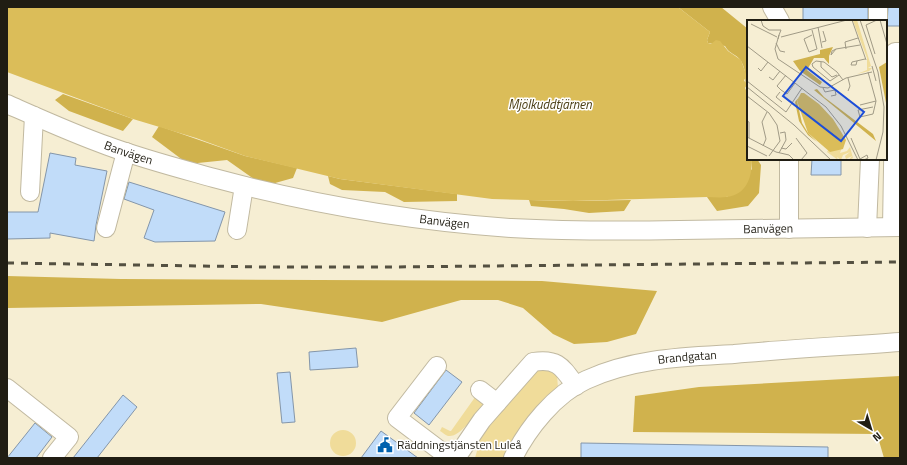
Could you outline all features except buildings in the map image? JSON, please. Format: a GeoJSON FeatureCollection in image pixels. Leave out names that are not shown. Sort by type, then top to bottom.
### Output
{"type":"FeatureCollection","features":[{"type":"Feature","properties":{"kind":"street"},"geometry":{"type":"LineString","coordinates":[[772,7],[779,20]]}},
{"type":"Feature","properties":{"kind":"street"},"geometry":{"type":"LineString","coordinates":[[878,7],[878,20]]}},
{"type":"Feature","properties":{"kind":"street"},"geometry":{"type":"LineString","coordinates":[[896,227],[897,170],[895,52],[900,52]]}},
{"type":"Feature","properties":{"kind":"street","name":"Banvägen"},"geometry":{"type":"LineString","coordinates":[[7,104],[64,129],[160,163],[244,186],[303,199],[406,217],[463,224],[572,230],[896,227]]}},
{"type":"Feature","properties":{"kind":"street"},"geometry":{"type":"LineString","coordinates":[[30,192],[34,116]]}},
{"type":"Feature","properties":{"kind":"street"},"geometry":{"type":"LineString","coordinates":[[106,228],[126,152]]}},
{"type":"Feature","properties":{"kind":"street"},"geometry":{"type":"LineString","coordinates":[[789,160],[789,229]]}},
{"type":"Feature","properties":{"kind":"street"},"geometry":{"type":"LineString","coordinates":[[867,228],[870,160]]}},
{"type":"Feature","properties":{"kind":"street"},"geometry":{"type":"LineString","coordinates":[[237,230],[244,186]]}},
{"type":"Feature","properties":{"kind":"street","name":"Brandgatan"},"geometry":{"type":"LineString","coordinates":[[513,458],[522,441],[539,419],[559,399],[585,380],[622,366],[648,361],[900,342]]}},
{"type":"Feature","properties":{"kind":"street"},"geometry":{"type":"LineString","coordinates":[[456,458],[482,420],[533,362],[545,360],[555,362],[564,369],[576,386]]}},
{"type":"Feature","properties":{"kind":"street"},"geometry":{"type":"LineString","coordinates":[[437,366],[397,418],[429,432],[450,458]]}},
{"type":"Feature","properties":{"kind":"street"},"geometry":{"type":"LineString","coordinates":[[7,388],[69,437],[52,458]]}},
{"type":"Feature","properties":{"kind":"street"},"geometry":{"type":"LineString","coordinates":[[480,390],[497,403]]}},
{"type":"Feature","properties":{"kind":"shaded area"},"geometry":{"type":"Polygon","coordinates":[[[678,7],[721,7],[747,28],[747,90],[743,65],[738,57],[729,51],[725,46],[708,43],[707,40],[710,32],[678,7]]]}},
{"type":"Feature","properties":{"kind":"shaded area"},"geometry":{"type":"Polygon","coordinates":[[[63,94],[133,119],[123,131],[69,111],[55,100],[63,94]]]}},
{"type":"Feature","properties":{"kind":"shaded area"},"geometry":{"type":"Polygon","coordinates":[[[159,126],[245,156],[297,168],[293,178],[268,185],[258,182],[227,160],[188,164],[152,137],[159,126]]]}},
{"type":"Feature","properties":{"kind":"shaded area"},"geometry":{"type":"Polygon","coordinates":[[[752,160],[758,160],[761,165],[759,193],[748,206],[717,211],[707,197],[727,197],[752,169],[752,160]]]}},
{"type":"Feature","properties":{"kind":"shaded area"},"geometry":{"type":"Polygon","coordinates":[[[328,176],[340,179],[457,194],[457,201],[404,202],[385,192],[342,190],[330,184],[328,176]]]}},
{"type":"Feature","properties":{"kind":"shaded area"},"geometry":{"type":"Polygon","coordinates":[[[529,200],[631,200],[624,211],[589,213],[531,206],[529,200]]]}},
{"type":"Feature","properties":{"kind":"shaded area"},"geometry":{"type":"Polygon","coordinates":[[[7,276],[121,279],[542,281],[657,291],[636,334],[607,342],[574,344],[553,334],[523,308],[498,300],[461,300],[382,322],[261,304],[7,308],[7,276]]]}},
{"type":"Feature","properties":{"kind":"shaded area"},"geometry":{"type":"Polygon","coordinates":[[[545,368],[557,375],[558,388],[523,424],[512,441],[504,458],[475,458],[482,433],[538,369],[545,368]]]}},
{"type":"Feature","properties":{"kind":"shaded area"},"geometry":{"type":"Polygon","coordinates":[[[900,376],[900,458],[884,458],[877,434],[633,432],[635,396],[699,387],[900,376]]]}},
{"type":"Feature","properties":{"kind":"shaded area"},"geometry":{"type":"Polygon","coordinates":[[[478,393],[483,406],[467,425],[453,436],[448,436],[440,431],[442,427],[451,431],[478,393]]]}},
{"type":"Feature","properties":{"kind":"shaded area"},"geometry":{"type":"Polygon","coordinates":[[[343,430],[352,434],[356,443],[352,452],[343,456],[334,452],[330,443],[334,434],[343,430]]]}},
{"type":"Feature","properties":{"kind":"water","name":"Mjölkuddtjärnen"},"geometry":{"type":"Polygon","coordinates":[[[7,7],[678,7],[710,32],[707,40],[708,43],[711,44],[716,40],[720,41],[728,51],[741,60],[747,77],[744,80],[747,83],[745,88],[747,92],[747,160],[752,160],[752,166],[747,184],[743,189],[733,196],[726,197],[573,201],[492,199],[340,179],[245,156],[196,138],[133,119],[7,72],[7,7]]]}},
{"type":"Feature","properties":{"kind":"railway"},"geometry":{"type":"LineString","coordinates":[[7,263],[266,267],[387,267],[900,262]]}},
{"type":"Feature","properties":{"kind":"place","name":"Räddningstjänsten Luleå"},"geometry":{"type":"Point","coordinates":[385,445]}}]}
